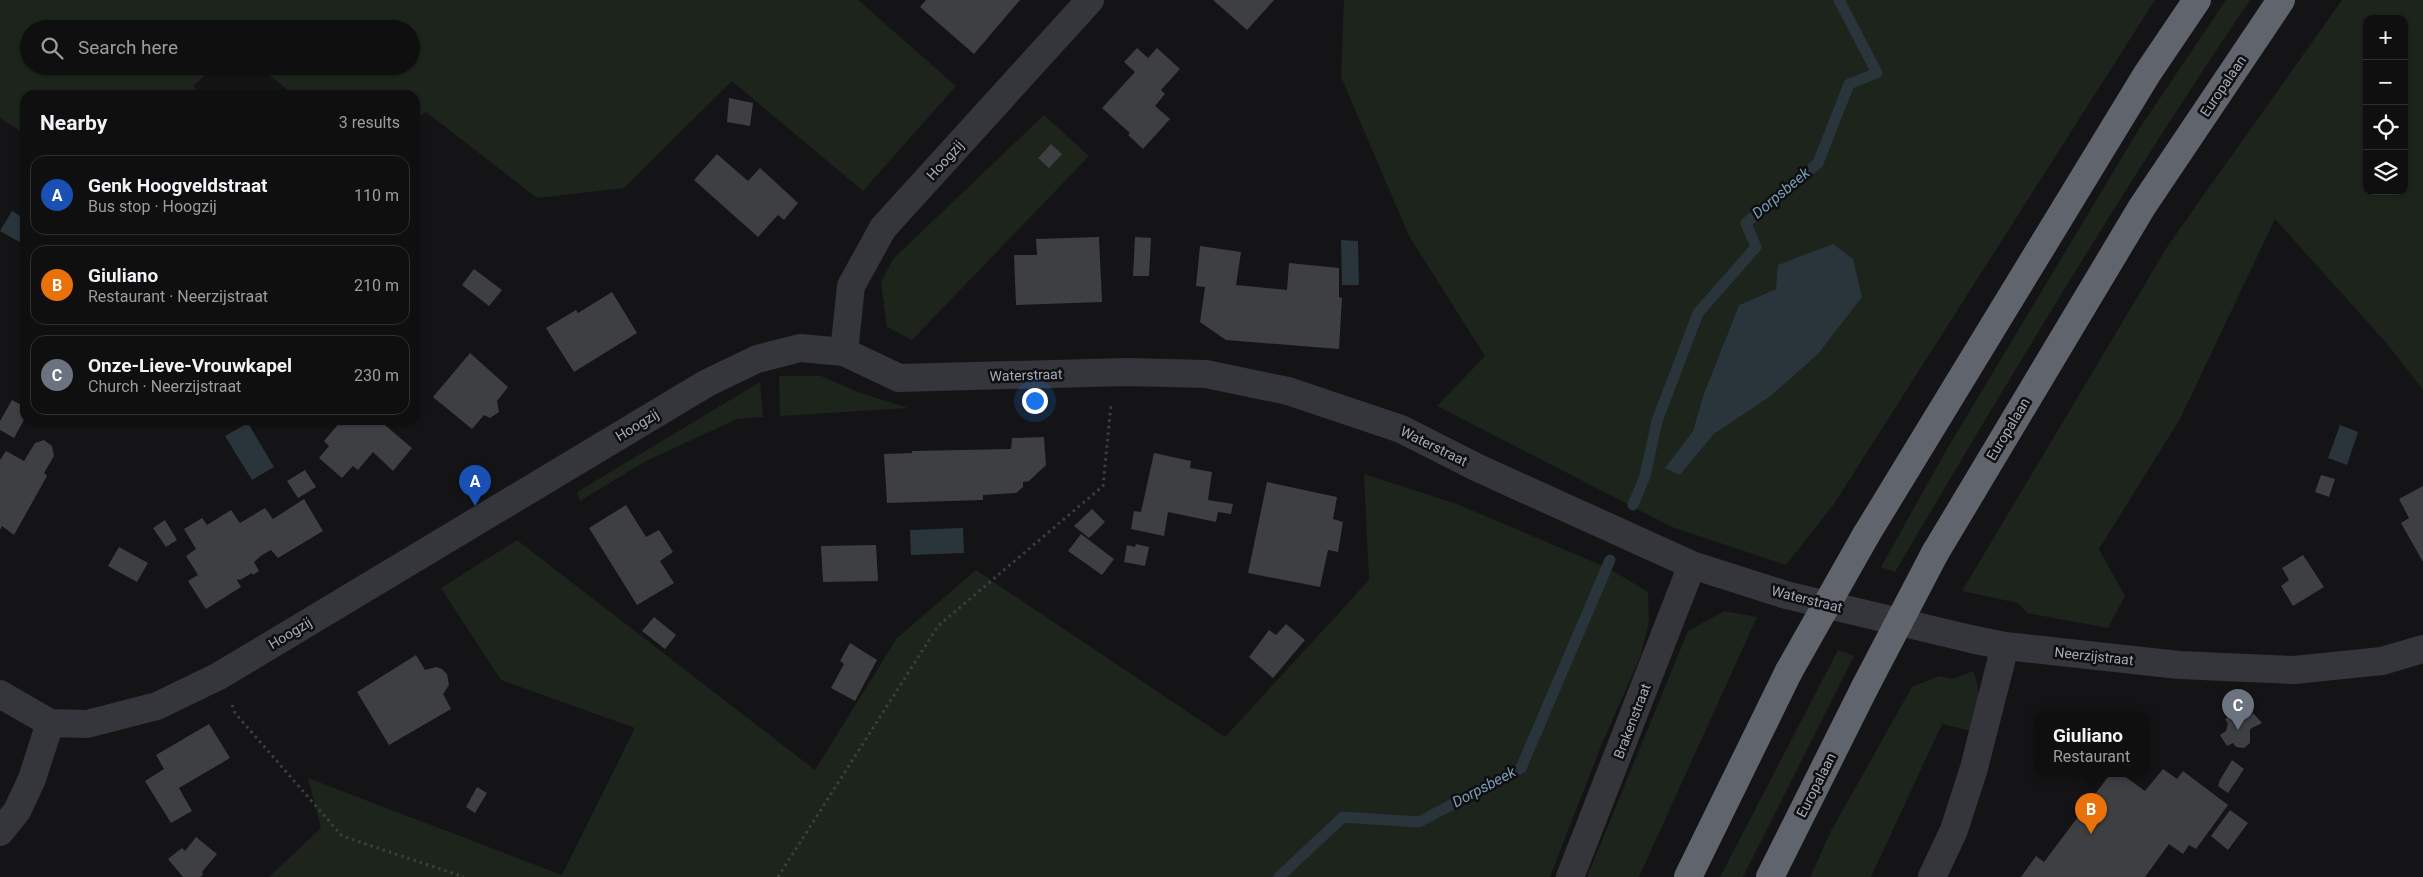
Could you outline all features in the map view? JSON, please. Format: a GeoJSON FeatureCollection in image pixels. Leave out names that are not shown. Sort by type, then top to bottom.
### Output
{"type":"FeatureCollection","features":[{"type":"Feature","properties":{"kind":"highway"},"geometry":{"type":"LineString","coordinates":[[1688,877],[1789,671],[1866,535],[2147,74],[2197,0]]}},
{"type":"Feature","properties":{"kind":"highway","name":"Europalaan"},"geometry":{"type":"LineString","coordinates":[[1770,877],[1865,687],[1935,553],[2142,207],[2281,0]]}},
{"type":"Feature","properties":{"kind":"street","name":"Hoogzij"},"geometry":{"type":"LineString","coordinates":[[50,723],[87,724],[157,706],[219,676],[707,383],[749,363],[800,348],[844,352],[851,286],[883,228],[1090,0]]}},
{"type":"Feature","properties":{"kind":"street","name":"Waterstraat"},"geometry":{"type":"LineString","coordinates":[[844,352],[898,378],[1114,372],[1206,374],[1288,390],[1401,429],[1478,468],[1692,564],[1786,595],[2004,646]]}},
{"type":"Feature","properties":{"kind":"street","name":"Brakenstraat"},"geometry":{"type":"LineString","coordinates":[[1570,877],[1692,564]]}},
{"type":"Feature","properties":{"kind":"street"},"geometry":{"type":"LineString","coordinates":[[1932,877],[1954,830],[1974,768],[2004,646]]}},
{"type":"Feature","properties":{"kind":"street","name":"Neerzijstraat"},"geometry":{"type":"LineString","coordinates":[[2004,646],[2179,665],[2294,670],[2382,661],[2423,649]]}},
{"type":"Feature","properties":{"kind":"street"},"geometry":{"type":"LineString","coordinates":[[0,694],[50,723],[32,779],[17,812],[0,832]]}},
{"type":"Feature","properties":{"kind":"path"},"geometry":{"type":"LineString","coordinates":[[778,877],[938,626],[1103,486],[1114,372]]}},
{"type":"Feature","properties":{"kind":"path"},"geometry":{"type":"LineString","coordinates":[[235,713],[342,836],[464,877]]}},
{"type":"Feature","properties":{"kind":"shaded area"},"geometry":{"type":"Polygon","coordinates":[[[0,0],[858,0],[956,86],[863,191],[732,81],[624,188],[537,198],[426,112],[420,116],[420,90],[288,90],[269,75],[420,75],[420,20],[20,20],[20,75],[205,75],[193,86],[198,90],[20,90],[20,131],[0,118],[0,0]]]}},
{"type":"Feature","properties":{"kind":"shaded area"},"geometry":{"type":"Polygon","coordinates":[[[1344,0],[2155,0],[1834,504],[1786,565],[1672,527],[1437,406],[1485,356],[1409,236],[1341,77],[1344,0]],[[1776,289],[1739,305],[1703,396],[1693,431],[1666,467],[1680,475],[1714,434],[1768,398],[1776,289]]]}},
{"type":"Feature","properties":{"kind":"shaded area"},"geometry":{"type":"Polygon","coordinates":[[[2226,0],[2250,0],[2112,212],[2024,355],[1895,572],[1881,567],[1944,454],[2139,129],[2226,0]]]}},
{"type":"Feature","properties":{"kind":"shaded area"},"geometry":{"type":"Polygon","coordinates":[[[2342,0],[2423,0],[2423,390],[2388,345],[2275,219],[2180,419],[2099,549],[2125,596],[2108,628],[2027,613],[2018,603],[1962,591],[2169,244],[2342,0]]]}},
{"type":"Feature","properties":{"kind":"shaded area"},"geometry":{"type":"Polygon","coordinates":[[[1044,115],[1089,156],[912,340],[887,327],[881,283],[893,259],[1044,115]]]}},
{"type":"Feature","properties":{"kind":"shaded area"},"geometry":{"type":"Polygon","coordinates":[[[12,211],[20,216],[20,242],[0,231],[12,211]]]}},
{"type":"Feature","properties":{"kind":"shaded area"},"geometry":{"type":"Polygon","coordinates":[[[1341,240],[1358,241],[1359,285],[1342,285],[1341,240]]]}},
{"type":"Feature","properties":{"kind":"shaded area"},"geometry":{"type":"Polygon","coordinates":[[[1833,244],[1853,259],[1862,297],[1818,354],[1768,398],[1714,434],[1680,475],[1665,468],[1693,431],[1703,396],[1739,305],[1776,289],[1778,265],[1833,244]]]}},
{"type":"Feature","properties":{"kind":"shaded area"},"geometry":{"type":"Polygon","coordinates":[[[779,376],[821,376],[858,392],[908,408],[780,416],[779,376]]]}},
{"type":"Feature","properties":{"kind":"shaded area"},"geometry":{"type":"Polygon","coordinates":[[[760,382],[763,417],[737,419],[646,461],[580,501],[577,492],[760,382]]]}},
{"type":"Feature","properties":{"kind":"shaded area"},"geometry":{"type":"Polygon","coordinates":[[[244,425],[249,425],[274,467],[252,480],[225,436],[244,425]]]}},
{"type":"Feature","properties":{"kind":"shaded area"},"geometry":{"type":"Polygon","coordinates":[[[2340,425],[2358,432],[2347,465],[2328,458],[2340,425]]]}},
{"type":"Feature","properties":{"kind":"shaded area"},"geometry":{"type":"Polygon","coordinates":[[[1364,474],[1457,504],[1608,568],[1648,592],[1649,622],[1641,655],[1601,746],[1550,877],[269,877],[321,828],[308,778],[562,875],[635,728],[501,680],[441,588],[517,540],[815,770],[897,638],[976,570],[1225,737],[1369,580],[1364,474]]]}},
{"type":"Feature","properties":{"kind":"shaded area"},"geometry":{"type":"Polygon","coordinates":[[[963,528],[964,553],[911,555],[910,530],[963,528]]]}},
{"type":"Feature","properties":{"kind":"shaded area"},"geometry":{"type":"Polygon","coordinates":[[[1724,611],[1757,617],[1639,877],[1587,877],[1688,631],[1724,611]]]}},
{"type":"Feature","properties":{"kind":"shaded area"},"geometry":{"type":"Polygon","coordinates":[[[1838,650],[1854,656],[1743,877],[1720,877],[1838,650]]]}},
{"type":"Feature","properties":{"kind":"shaded area"},"geometry":{"type":"Polygon","coordinates":[[[1973,671],[1978,686],[1978,694],[1971,731],[1942,724],[1871,877],[1810,877],[1831,831],[1912,687],[1939,676],[1952,679],[1973,671]]]}},
{"type":"Feature","properties":{"kind":"building"},"geometry":{"type":"Polygon","coordinates":[[[926,0],[1020,0],[974,54],[920,7],[926,0]]]}},
{"type":"Feature","properties":{"kind":"building"},"geometry":{"type":"Polygon","coordinates":[[[1213,0],[1274,0],[1247,30],[1213,0]]]}},
{"type":"Feature","properties":{"kind":"building"},"geometry":{"type":"Polygon","coordinates":[[[1137,48],[1148,58],[1157,48],[1180,69],[1161,90],[1165,94],[1155,106],[1170,119],[1143,149],[1128,135],[1130,133],[1102,108],[1135,72],[1124,62],[1137,48]]]}},
{"type":"Feature","properties":{"kind":"building"},"geometry":{"type":"Polygon","coordinates":[[[729,98],[753,103],[750,126],[727,122],[729,98]]]}},
{"type":"Feature","properties":{"kind":"building"},"geometry":{"type":"Polygon","coordinates":[[[1051,144],[1062,154],[1049,168],[1038,158],[1051,144]]]}},
{"type":"Feature","properties":{"kind":"building"},"geometry":{"type":"Polygon","coordinates":[[[717,154],[748,181],[760,168],[798,203],[784,220],[778,215],[758,237],[694,180],[717,154]]]}},
{"type":"Feature","properties":{"kind":"building"},"geometry":{"type":"Polygon","coordinates":[[[1099,237],[1102,302],[1016,305],[1014,255],[1037,255],[1036,239],[1099,237]]]}},
{"type":"Feature","properties":{"kind":"building"},"geometry":{"type":"Polygon","coordinates":[[[1135,237],[1151,238],[1149,276],[1133,276],[1135,237]]]}},
{"type":"Feature","properties":{"kind":"building"},"geometry":{"type":"Polygon","coordinates":[[[1200,246],[1241,252],[1236,285],[1287,290],[1289,263],[1339,268],[1339,297],[1342,298],[1339,349],[1226,340],[1200,322],[1205,287],[1196,286],[1200,246]]]}},
{"type":"Feature","properties":{"kind":"building"},"geometry":{"type":"Polygon","coordinates":[[[474,269],[502,290],[489,306],[462,285],[474,269]]]}},
{"type":"Feature","properties":{"kind":"building"},"geometry":{"type":"Polygon","coordinates":[[[612,292],[637,333],[574,372],[546,328],[576,310],[578,313],[612,292]]]}},
{"type":"Feature","properties":{"kind":"building"},"geometry":{"type":"Polygon","coordinates":[[[470,353],[508,387],[497,401],[499,412],[490,418],[484,415],[472,429],[433,397],[470,353]]]}},
{"type":"Feature","properties":{"kind":"building"},"geometry":{"type":"Polygon","coordinates":[[[12,400],[20,404],[21,425],[14,438],[0,430],[0,421],[12,400]]]}},
{"type":"Feature","properties":{"kind":"building"},"geometry":{"type":"Polygon","coordinates":[[[338,425],[385,425],[412,448],[393,471],[373,452],[358,470],[353,466],[342,478],[319,458],[329,446],[324,441],[338,425]]]}},
{"type":"Feature","properties":{"kind":"building"},"geometry":{"type":"Polygon","coordinates":[[[1044,437],[1046,465],[1029,481],[1023,482],[1023,487],[1016,493],[983,495],[983,500],[887,503],[884,454],[912,453],[912,451],[1011,449],[1012,438],[1044,437]]]}},
{"type":"Feature","properties":{"kind":"building"},"geometry":{"type":"Polygon","coordinates":[[[44,440],[52,446],[54,456],[44,473],[47,476],[14,535],[2,526],[0,530],[0,460],[6,451],[24,461],[35,443],[44,440]]]}},
{"type":"Feature","properties":{"kind":"building"},"geometry":{"type":"Polygon","coordinates":[[[1154,453],[1191,461],[1190,468],[1212,472],[1208,500],[1233,504],[1231,514],[1218,512],[1216,522],[1168,512],[1164,536],[1131,529],[1134,511],[1141,512],[1154,453]]]}},
{"type":"Feature","properties":{"kind":"building"},"geometry":{"type":"Polygon","coordinates":[[[305,470],[316,487],[298,498],[287,481],[305,470]]]}},
{"type":"Feature","properties":{"kind":"building"},"geometry":{"type":"Polygon","coordinates":[[[2321,475],[2335,479],[2329,497],[2315,492],[2321,475]]]}},
{"type":"Feature","properties":{"kind":"building"},"geometry":{"type":"Polygon","coordinates":[[[1267,482],[1337,497],[1333,519],[1343,522],[1338,552],[1328,550],[1320,587],[1248,573],[1267,482]]]}},
{"type":"Feature","properties":{"kind":"building"},"geometry":{"type":"Polygon","coordinates":[[[2423,486],[2423,562],[2401,523],[2409,518],[2399,499],[2423,486]]]}},
{"type":"Feature","properties":{"kind":"building"},"geometry":{"type":"Polygon","coordinates":[[[304,499],[323,531],[278,558],[271,550],[262,555],[254,562],[259,571],[240,580],[238,579],[241,587],[206,609],[188,581],[198,575],[186,556],[196,549],[184,529],[202,518],[207,525],[231,510],[240,523],[265,508],[273,519],[304,499]]]}},
{"type":"Feature","properties":{"kind":"building"},"geometry":{"type":"Polygon","coordinates":[[[626,505],[646,537],[659,530],[673,552],[660,561],[674,583],[637,605],[589,528],[626,505]]]}},
{"type":"Feature","properties":{"kind":"building"},"geometry":{"type":"Polygon","coordinates":[[[1092,509],[1105,522],[1089,538],[1074,526],[1092,509]]]}},
{"type":"Feature","properties":{"kind":"building"},"geometry":{"type":"Polygon","coordinates":[[[165,520],[177,540],[166,547],[153,528],[165,520]]]}},
{"type":"Feature","properties":{"kind":"building"},"geometry":{"type":"Polygon","coordinates":[[[1081,534],[1114,559],[1102,575],[1068,551],[1081,534]]]}},
{"type":"Feature","properties":{"kind":"building"},"geometry":{"type":"Polygon","coordinates":[[[1136,544],[1149,547],[1145,566],[1124,562],[1127,545],[1135,547],[1136,544]]]}},
{"type":"Feature","properties":{"kind":"building"},"geometry":{"type":"Polygon","coordinates":[[[876,545],[878,581],[823,582],[821,546],[876,545]]]}},
{"type":"Feature","properties":{"kind":"building"},"geometry":{"type":"Polygon","coordinates":[[[119,547],[148,563],[137,582],[108,566],[119,547]]]}},
{"type":"Feature","properties":{"kind":"building"},"geometry":{"type":"Polygon","coordinates":[[[2303,555],[2324,587],[2293,606],[2281,586],[2289,580],[2282,568],[2303,555]]]}},
{"type":"Feature","properties":{"kind":"building"},"geometry":{"type":"Polygon","coordinates":[[[654,617],[676,635],[665,649],[642,631],[654,617]]]}},
{"type":"Feature","properties":{"kind":"building"},"geometry":{"type":"Polygon","coordinates":[[[1286,624],[1305,640],[1273,678],[1249,657],[1269,630],[1276,635],[1286,624]]]}},
{"type":"Feature","properties":{"kind":"building"},"geometry":{"type":"Polygon","coordinates":[[[850,643],[877,660],[855,701],[831,688],[844,664],[840,661],[850,643]]]}},
{"type":"Feature","properties":{"kind":"building"},"geometry":{"type":"Polygon","coordinates":[[[416,655],[425,670],[436,667],[442,669],[447,674],[449,685],[443,694],[451,709],[389,745],[357,692],[416,655]]]}},
{"type":"Feature","properties":{"kind":"building"},"geometry":{"type":"Polygon","coordinates":[[[2234,713],[2239,721],[2246,719],[2253,713],[2262,723],[2250,729],[2250,743],[2244,748],[2236,747],[2233,743],[2227,746],[2220,735],[2226,731],[2228,724],[2225,719],[2234,713]]]}},
{"type":"Feature","properties":{"kind":"building"},"geometry":{"type":"Polygon","coordinates":[[[209,724],[230,758],[179,788],[192,811],[171,823],[145,781],[164,769],[156,755],[209,724]]]}},
{"type":"Feature","properties":{"kind":"building"},"geometry":{"type":"Polygon","coordinates":[[[2232,760],[2244,769],[2228,793],[2218,786],[2232,760]]]}},
{"type":"Feature","properties":{"kind":"building"},"geometry":{"type":"Polygon","coordinates":[[[2163,769],[2177,779],[2183,771],[2228,805],[2196,849],[2189,845],[2183,854],[2169,844],[2145,877],[2021,877],[2036,856],[2044,862],[2108,777],[2126,777],[2145,791],[2163,769]]]}},
{"type":"Feature","properties":{"kind":"building"},"geometry":{"type":"Polygon","coordinates":[[[477,787],[487,793],[475,813],[466,807],[477,787]]]}},
{"type":"Feature","properties":{"kind":"building"},"geometry":{"type":"Polygon","coordinates":[[[2230,810],[2248,823],[2228,850],[2211,836],[2230,810]]]}},
{"type":"Feature","properties":{"kind":"building"},"geometry":{"type":"Polygon","coordinates":[[[196,837],[217,854],[202,872],[203,875],[200,877],[183,877],[168,859],[182,848],[185,851],[196,837]]]}},
{"type":"Feature","properties":{"kind":"waterway","name":"Dorpsbeek"},"geometry":{"type":"LineString","coordinates":[[1633,505],[1645,476],[1657,421],[1698,313],[1756,247],[1746,223],[1818,163],[1849,84],[1877,73],[1839,0]]}},
{"type":"Feature","properties":{"kind":"waterway","name":"Dorpsbeek"},"geometry":{"type":"LineString","coordinates":[[1279,877],[1343,817],[1419,822],[1521,768],[1610,560]]}},
{"type":"Feature","properties":{"kind":"place","name":"Genk Hoogveldstraat"},"geometry":{"type":"Point","coordinates":[475,506]}},
{"type":"Feature","properties":{"kind":"place","name":"Onze-Lieve-Vrouwkapel"},"geometry":{"type":"Point","coordinates":[2238,730]}},
{"type":"Feature","properties":{"kind":"place","name":"Giuliano"},"geometry":{"type":"Point","coordinates":[2091,834]}}]}
